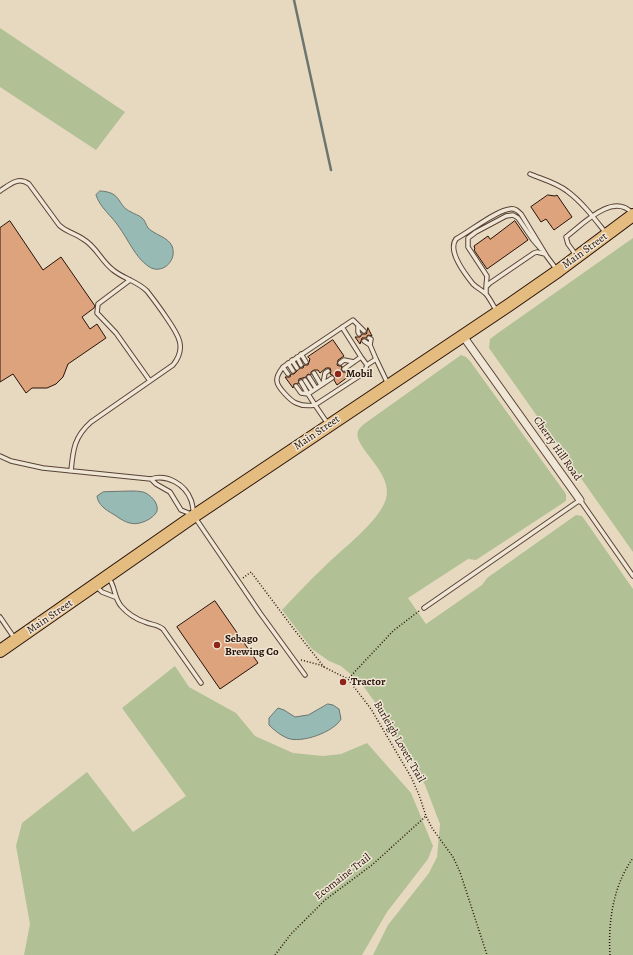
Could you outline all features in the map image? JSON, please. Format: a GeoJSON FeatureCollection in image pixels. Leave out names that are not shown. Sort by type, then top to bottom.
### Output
{"type":"FeatureCollection","features":[{"type":"Feature","properties":{"kind":"highway","name":"Main Street"},"geometry":{"type":"LineString","coordinates":[[0,650],[194,516],[558,271],[633,215]]}},
{"type":"Feature","properties":{"kind":"street","name":"Cherry Hill Road"},"geometry":{"type":"LineString","coordinates":[[463,336],[580,500]]}},
{"type":"Feature","properties":{"kind":"lane"},"geometry":{"type":"LineString","coordinates":[[530,174],[567,190],[593,216],[607,235]]}},
{"type":"Feature","properties":{"kind":"lane"},"geometry":{"type":"LineString","coordinates":[[0,191],[14,182],[24,181],[29,184],[64,231],[86,241],[112,270],[143,286],[175,330],[180,341],[180,350],[176,361],[168,369],[91,422],[81,432],[75,443],[71,471]]}},
{"type":"Feature","properties":{"kind":"lane"},"geometry":{"type":"LineString","coordinates":[[577,257],[568,244],[566,237],[593,216],[605,208],[615,207],[628,208],[633,215]]}},
{"type":"Feature","properties":{"kind":"lane"},"geometry":{"type":"LineString","coordinates":[[498,312],[486,294],[474,284],[456,259],[454,253],[454,242],[456,239],[503,210],[514,209],[521,214],[558,271]]}},
{"type":"Feature","properties":{"kind":"lane"},"geometry":{"type":"LineString","coordinates":[[486,294],[487,276],[468,247],[468,240],[470,236],[476,232],[506,216],[511,215],[517,217],[533,240],[546,254]]}},
{"type":"Feature","properties":{"kind":"lane"},"geometry":{"type":"LineString","coordinates":[[486,287],[534,253],[546,254]]}},
{"type":"Feature","properties":{"kind":"lane"},"geometry":{"type":"LineString","coordinates":[[130,280],[98,304],[97,313],[116,333],[150,381]]}},
{"type":"Feature","properties":{"kind":"lane"},"geometry":{"type":"LineString","coordinates":[[364,331],[363,328],[358,326],[353,320],[288,363],[283,367],[276,381],[279,387],[296,403],[306,406],[315,405],[364,372],[367,365],[376,359]]}},
{"type":"Feature","properties":{"kind":"lane"},"geometry":{"type":"LineString","coordinates":[[358,326],[359,334]]}},
{"type":"Feature","properties":{"kind":"lane"},"geometry":{"type":"LineString","coordinates":[[342,327],[367,365]]}},
{"type":"Feature","properties":{"kind":"lane"},"geometry":{"type":"LineString","coordinates":[[370,338],[370,345],[389,385]]}},
{"type":"Feature","properties":{"kind":"lane"},"geometry":{"type":"LineString","coordinates":[[364,341],[370,345]]}},
{"type":"Feature","properties":{"kind":"lane"},"geometry":{"type":"LineString","coordinates":[[301,354],[306,362]]}},
{"type":"Feature","properties":{"kind":"lane"},"geometry":{"type":"LineString","coordinates":[[297,357],[301,365]]}},
{"type":"Feature","properties":{"kind":"lane"},"geometry":{"type":"LineString","coordinates":[[344,369],[361,357]]}},
{"type":"Feature","properties":{"kind":"lane"},"geometry":{"type":"LineString","coordinates":[[292,360],[297,368]]}},
{"type":"Feature","properties":{"kind":"lane"},"geometry":{"type":"LineString","coordinates":[[340,363],[344,360],[354,362]]}},
{"type":"Feature","properties":{"kind":"lane"},"geometry":{"type":"LineString","coordinates":[[288,363],[293,371]]}},
{"type":"Feature","properties":{"kind":"lane"},"geometry":{"type":"LineString","coordinates":[[283,367],[288,374]]}},
{"type":"Feature","properties":{"kind":"lane"},"geometry":{"type":"LineString","coordinates":[[322,384],[325,373],[328,371]]}},
{"type":"Feature","properties":{"kind":"lane"},"geometry":{"type":"LineString","coordinates":[[314,373],[322,384]]}},
{"type":"Feature","properties":{"kind":"lane"},"geometry":{"type":"LineString","coordinates":[[309,376],[316,388]]}},
{"type":"Feature","properties":{"kind":"lane"},"geometry":{"type":"LineString","coordinates":[[296,386],[301,393],[308,394],[332,378]]}},
{"type":"Feature","properties":{"kind":"lane"},"geometry":{"type":"LineString","coordinates":[[305,380],[312,391]]}},
{"type":"Feature","properties":{"kind":"lane"},"geometry":{"type":"LineString","coordinates":[[301,382],[329,425]]}},
{"type":"Feature","properties":{"kind":"lane"},"geometry":{"type":"LineString","coordinates":[[0,456],[11,461],[31,466],[151,479],[158,477],[177,483],[187,491],[192,502],[194,516],[305,675]]}},
{"type":"Feature","properties":{"kind":"lane"},"geometry":{"type":"LineString","coordinates":[[151,479],[156,484],[170,492],[181,510],[194,516]]}},
{"type":"Feature","properties":{"kind":"lane"},"geometry":{"type":"LineString","coordinates":[[424,608],[580,500]]}},
{"type":"Feature","properties":{"kind":"lane","name":"Cherry Hill Road"},"geometry":{"type":"LineString","coordinates":[[580,500],[633,576]]}},
{"type":"Feature","properties":{"kind":"lane"},"geometry":{"type":"LineString","coordinates":[[107,577],[113,584],[115,597]]}},
{"type":"Feature","properties":{"kind":"lane"},"geometry":{"type":"LineString","coordinates":[[95,585],[102,592],[115,597],[129,613],[145,622],[155,624],[163,629],[201,683]]}},
{"type":"Feature","properties":{"kind":"lane"},"geometry":{"type":"LineString","coordinates":[[0,617],[15,640]]}},
{"type":"Feature","properties":{"kind":"path"},"geometry":{"type":"LineString","coordinates":[[243,578],[251,572],[324,667]]}},
{"type":"Feature","properties":{"kind":"path"},"geometry":{"type":"LineString","coordinates":[[295,662],[299,660],[306,661],[324,667],[348,679],[393,631],[424,608]]}},
{"type":"Feature","properties":{"kind":"path","name":"Burleigh Lovett Trail"},"geometry":{"type":"LineString","coordinates":[[348,679],[371,709],[404,764],[419,795],[432,828],[450,852],[458,868],[487,955]]}},
{"type":"Feature","properties":{"kind":"path","name":"Ecomaine Trail"},"geometry":{"type":"LineString","coordinates":[[275,955],[290,934],[325,900],[372,865],[426,816]]}},
{"type":"Feature","properties":{"kind":"path"},"geometry":{"type":"LineString","coordinates":[[610,955],[610,924],[613,905],[621,880],[633,858]]}},
{"type":"Feature","properties":{"kind":"green space"},"geometry":{"type":"Polygon","coordinates":[[[0,28],[125,112],[96,150],[0,87],[0,28]]]}},
{"type":"Feature","properties":{"kind":"green space"},"geometry":{"type":"Polygon","coordinates":[[[633,238],[633,552],[489,348],[490,339],[633,238]]]}},
{"type":"Feature","properties":{"kind":"green space"},"geometry":{"type":"Polygon","coordinates":[[[461,355],[470,361],[566,494],[566,501],[476,560],[468,559],[408,598],[426,624],[482,585],[487,578],[576,515],[582,516],[633,589],[633,955],[373,955],[388,925],[429,873],[437,857],[440,824],[425,785],[377,705],[361,683],[341,666],[329,661],[312,649],[282,610],[319,571],[368,526],[382,508],[386,499],[387,489],[384,479],[361,445],[358,437],[359,429],[461,355]]]}},
{"type":"Feature","properties":{"kind":"green space"},"geometry":{"type":"Polygon","coordinates":[[[175,666],[189,687],[236,713],[255,736],[293,753],[323,756],[341,754],[367,743],[411,793],[433,846],[428,859],[387,912],[362,955],[24,955],[30,924],[16,846],[22,823],[87,772],[133,832],[186,796],[122,708],[175,666]]]}},
{"type":"Feature","properties":{"kind":"water"},"geometry":{"type":"Polygon","coordinates":[[[100,191],[116,196],[126,209],[145,221],[148,228],[168,240],[172,246],[173,257],[167,265],[163,268],[153,269],[139,258],[116,223],[100,204],[96,195],[100,191]]]}},
{"type":"Feature","properties":{"kind":"water"},"geometry":{"type":"Polygon","coordinates":[[[103,492],[143,492],[153,499],[157,505],[157,511],[153,517],[141,523],[133,524],[121,519],[105,509],[99,502],[97,496],[103,492]]]}},
{"type":"Feature","properties":{"kind":"water"},"geometry":{"type":"Polygon","coordinates":[[[328,704],[339,709],[341,719],[332,728],[317,736],[300,739],[287,738],[275,731],[269,725],[269,718],[278,708],[295,717],[308,715],[328,704]]]}},
{"type":"Feature","properties":{"kind":"building"},"geometry":{"type":"Polygon","coordinates":[[[548,195],[557,195],[572,217],[554,230],[546,219],[541,222],[531,207],[548,195]]]}},
{"type":"Feature","properties":{"kind":"building"},"geometry":{"type":"Polygon","coordinates":[[[10,221],[43,270],[61,257],[95,306],[82,317],[90,329],[97,324],[106,338],[68,364],[63,377],[56,384],[47,388],[32,388],[26,393],[13,374],[0,382],[0,228],[10,221]]]}},
{"type":"Feature","properties":{"kind":"building"},"geometry":{"type":"Polygon","coordinates":[[[515,221],[528,240],[487,269],[474,250],[474,246],[488,236],[490,239],[515,221]]]}},
{"type":"Feature","properties":{"kind":"building"},"geometry":{"type":"Polygon","coordinates":[[[368,328],[372,336],[368,335],[366,338],[362,338],[360,344],[355,337],[360,337],[362,334],[366,334],[368,328]]]}},
{"type":"Feature","properties":{"kind":"building"},"geometry":{"type":"Polygon","coordinates":[[[333,340],[344,356],[338,360],[337,365],[342,366],[341,371],[346,372],[349,376],[337,385],[334,380],[334,376],[330,374],[330,368],[326,368],[320,373],[318,370],[314,370],[311,372],[311,375],[308,374],[306,377],[299,379],[298,384],[294,384],[293,388],[285,377],[290,377],[291,374],[294,374],[300,368],[303,368],[304,365],[308,365],[310,359],[308,357],[333,340]]]}},
{"type":"Feature","properties":{"kind":"building","name":"Sebago Brewing Co"},"geometry":{"type":"Polygon","coordinates":[[[215,601],[258,663],[220,689],[177,627],[215,601]]]}},
{"type":"Feature","properties":{"kind":"waterway"},"geometry":{"type":"LineString","coordinates":[[294,0],[331,170]]}},
{"type":"Feature","properties":{"kind":"place","name":"Mobil"},"geometry":{"type":"Point","coordinates":[338,374]}},
{"type":"Feature","properties":{"kind":"place","name":"Sebago Brewing Co"},"geometry":{"type":"Point","coordinates":[217,645]}},
{"type":"Feature","properties":{"kind":"place","name":"Tractor"},"geometry":{"type":"Point","coordinates":[343,682]}}]}
